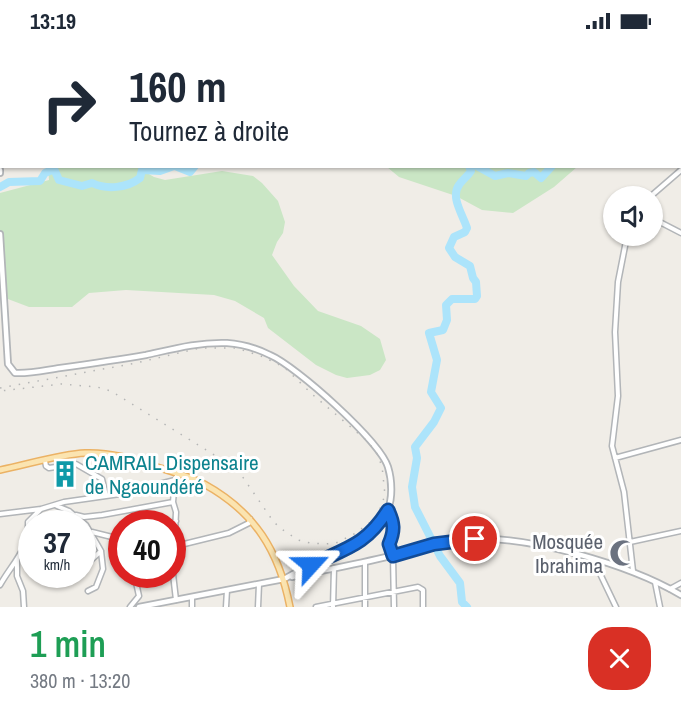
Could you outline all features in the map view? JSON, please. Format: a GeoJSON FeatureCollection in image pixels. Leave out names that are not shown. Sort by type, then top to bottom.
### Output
{"type":"FeatureCollection","features":[{"type":"Feature","properties":{"kind":"main road"},"geometry":{"type":"LineString","coordinates":[[0,470],[83,453],[106,453],[126,457],[203,483],[226,498],[250,519],[268,543],[285,578],[291,607]]}},
{"type":"Feature","properties":{"kind":"street"},"geometry":{"type":"LineString","coordinates":[[663,186],[681,170]]}},
{"type":"Feature","properties":{"kind":"street"},"geometry":{"type":"LineString","coordinates":[[663,224],[681,233]]}},
{"type":"Feature","properties":{"kind":"street"},"geometry":{"type":"LineString","coordinates":[[0,234],[7,356],[9,366],[15,373],[101,363],[203,343],[247,345],[292,368],[350,418],[378,448],[388,466],[392,490],[388,510],[372,533],[360,542],[285,578]]}},
{"type":"Feature","properties":{"kind":"street"},"geometry":{"type":"LineString","coordinates":[[624,246],[618,282],[615,332],[618,396],[612,446],[624,492],[633,571]]}},
{"type":"Feature","properties":{"kind":"street"},"geometry":{"type":"LineString","coordinates":[[615,458],[681,440]]}},
{"type":"Feature","properties":{"kind":"street"},"geometry":{"type":"LineString","coordinates":[[45,461],[49,468],[76,464],[80,466],[102,479],[106,496]]}},
{"type":"Feature","properties":{"kind":"street"},"geometry":{"type":"LineString","coordinates":[[175,510],[173,502],[175,480],[178,474]]}},
{"type":"Feature","properties":{"kind":"street"},"geometry":{"type":"LineString","coordinates":[[40,510],[64,502],[106,496],[175,480]]}},
{"type":"Feature","properties":{"kind":"street"},"geometry":{"type":"LineString","coordinates":[[64,502],[71,510]]}},
{"type":"Feature","properties":{"kind":"street"},"geometry":{"type":"LineString","coordinates":[[96,516],[173,502]]}},
{"type":"Feature","properties":{"kind":"street"},"geometry":{"type":"LineString","coordinates":[[51,506],[67,510]]}},
{"type":"Feature","properties":{"kind":"street"},"geometry":{"type":"LineString","coordinates":[[388,510],[394,523],[394,534],[389,544],[393,556],[394,607]]}},
{"type":"Feature","properties":{"kind":"street"},"geometry":{"type":"LineString","coordinates":[[0,514],[18,512]]}},
{"type":"Feature","properties":{"kind":"street"},"geometry":{"type":"LineString","coordinates":[[186,543],[230,533],[249,523],[250,519]]}},
{"type":"Feature","properties":{"kind":"street"},"geometry":{"type":"LineString","coordinates":[[630,542],[681,531]]}},
{"type":"Feature","properties":{"kind":"street"},"geometry":{"type":"LineString","coordinates":[[139,607],[160,605],[393,556],[432,544],[464,539],[500,540],[555,549],[633,571],[681,595]]}},
{"type":"Feature","properties":{"kind":"street"},"geometry":{"type":"LineString","coordinates":[[88,591],[96,587],[103,569],[101,551],[96,541]]}},
{"type":"Feature","properties":{"kind":"street"},"geometry":{"type":"LineString","coordinates":[[96,556],[101,551]]}},
{"type":"Feature","properties":{"kind":"street"},"geometry":{"type":"LineString","coordinates":[[0,584],[17,558]]}},
{"type":"Feature","properties":{"kind":"street"},"geometry":{"type":"LineString","coordinates":[[17,558],[17,576],[23,591],[24,607]]}},
{"type":"Feature","properties":{"kind":"street"},"geometry":{"type":"LineString","coordinates":[[592,559],[616,607]]}},
{"type":"Feature","properties":{"kind":"street"},"geometry":{"type":"LineString","coordinates":[[365,562],[365,607]]}},
{"type":"Feature","properties":{"kind":"street"},"geometry":{"type":"LineString","coordinates":[[333,605],[334,568]]}},
{"type":"Feature","properties":{"kind":"street"},"geometry":{"type":"LineString","coordinates":[[655,582],[660,607]]}},
{"type":"Feature","properties":{"kind":"street"},"geometry":{"type":"LineString","coordinates":[[670,589],[681,583]]}},
{"type":"Feature","properties":{"kind":"street"},"geometry":{"type":"LineString","coordinates":[[258,607],[259,584]]}},
{"type":"Feature","properties":{"kind":"street"},"geometry":{"type":"LineString","coordinates":[[130,607],[139,596],[138,588]]}},
{"type":"Feature","properties":{"kind":"street"},"geometry":{"type":"LineString","coordinates":[[175,588],[176,600]]}},
{"type":"Feature","properties":{"kind":"street"},"geometry":{"type":"LineString","coordinates":[[316,607],[421,588],[423,607]]}},
{"type":"Feature","properties":{"kind":"street"},"geometry":{"type":"LineString","coordinates":[[226,590],[226,607]]}},
{"type":"Feature","properties":{"kind":"street"},"geometry":{"type":"LineString","coordinates":[[192,597],[192,607]]}},
{"type":"Feature","properties":{"kind":"green space"},"geometry":{"type":"Polygon","coordinates":[[[48,168],[141,168],[154,177],[165,180],[222,171],[253,176],[278,201],[285,222],[283,233],[272,255],[294,286],[318,311],[361,326],[380,339],[386,360],[380,370],[370,375],[347,378],[336,375],[316,365],[268,328],[264,318],[235,301],[214,295],[126,290],[89,293],[72,307],[29,307],[0,296],[0,193],[49,180],[48,168]]]}},
{"type":"Feature","properties":{"kind":"green space"},"geometry":{"type":"Polygon","coordinates":[[[388,168],[576,168],[554,187],[513,213],[482,210],[456,196],[399,177],[388,168]]]}},
{"type":"Feature","properties":{"kind":"waterway"},"geometry":{"type":"LineString","coordinates":[[0,187],[9,182],[40,181],[45,173],[54,169],[59,180],[82,186],[92,183],[104,187],[117,187],[140,178],[142,170],[160,171],[168,168]]}},
{"type":"Feature","properties":{"kind":"waterway"},"geometry":{"type":"LineString","coordinates":[[180,168],[190,172],[193,168]]}},
{"type":"Feature","properties":{"kind":"waterway"},"geometry":{"type":"LineString","coordinates":[[467,607],[462,602],[460,583],[440,556],[415,507],[412,487],[417,458],[415,447],[434,422],[441,408],[431,392],[437,360],[429,333],[443,330],[447,320],[446,305],[452,299],[475,299],[477,296],[476,282],[470,266],[455,257],[449,248],[454,237],[465,232],[467,228],[456,195],[459,185],[471,171],[470,168]]}},
{"type":"Feature","properties":{"kind":"waterway"},"geometry":{"type":"LineString","coordinates":[[481,168],[495,176],[508,173],[526,176],[534,172],[541,178],[550,168]]}},
{"type":"Feature","properties":{"kind":"railway"},"geometry":{"type":"LineString","coordinates":[[0,388],[136,363],[200,348],[236,348],[284,367],[366,440],[376,452],[382,466],[385,495],[377,517],[356,533],[336,543],[310,543],[298,540],[273,521],[242,476],[229,464],[111,391],[97,387],[61,384],[0,391]]}},
{"type":"Feature","properties":{"kind":"place","name":"CAMRAIL Dispensaire de Ngaoundéré"},"geometry":{"type":"Point","coordinates":[65,474]}},
{"type":"Feature","properties":{"kind":"place","name":"Mosquée Ibrahima"},"geometry":{"type":"Point","coordinates":[623,553]}},
{"type":"Feature","properties":{"kind":"route"},"geometry":{"type":"LineString","coordinates":[[311,565],[360,542],[372,533],[388,510],[394,523],[394,534],[389,544],[393,556],[434,544],[475,539]]}}]}
